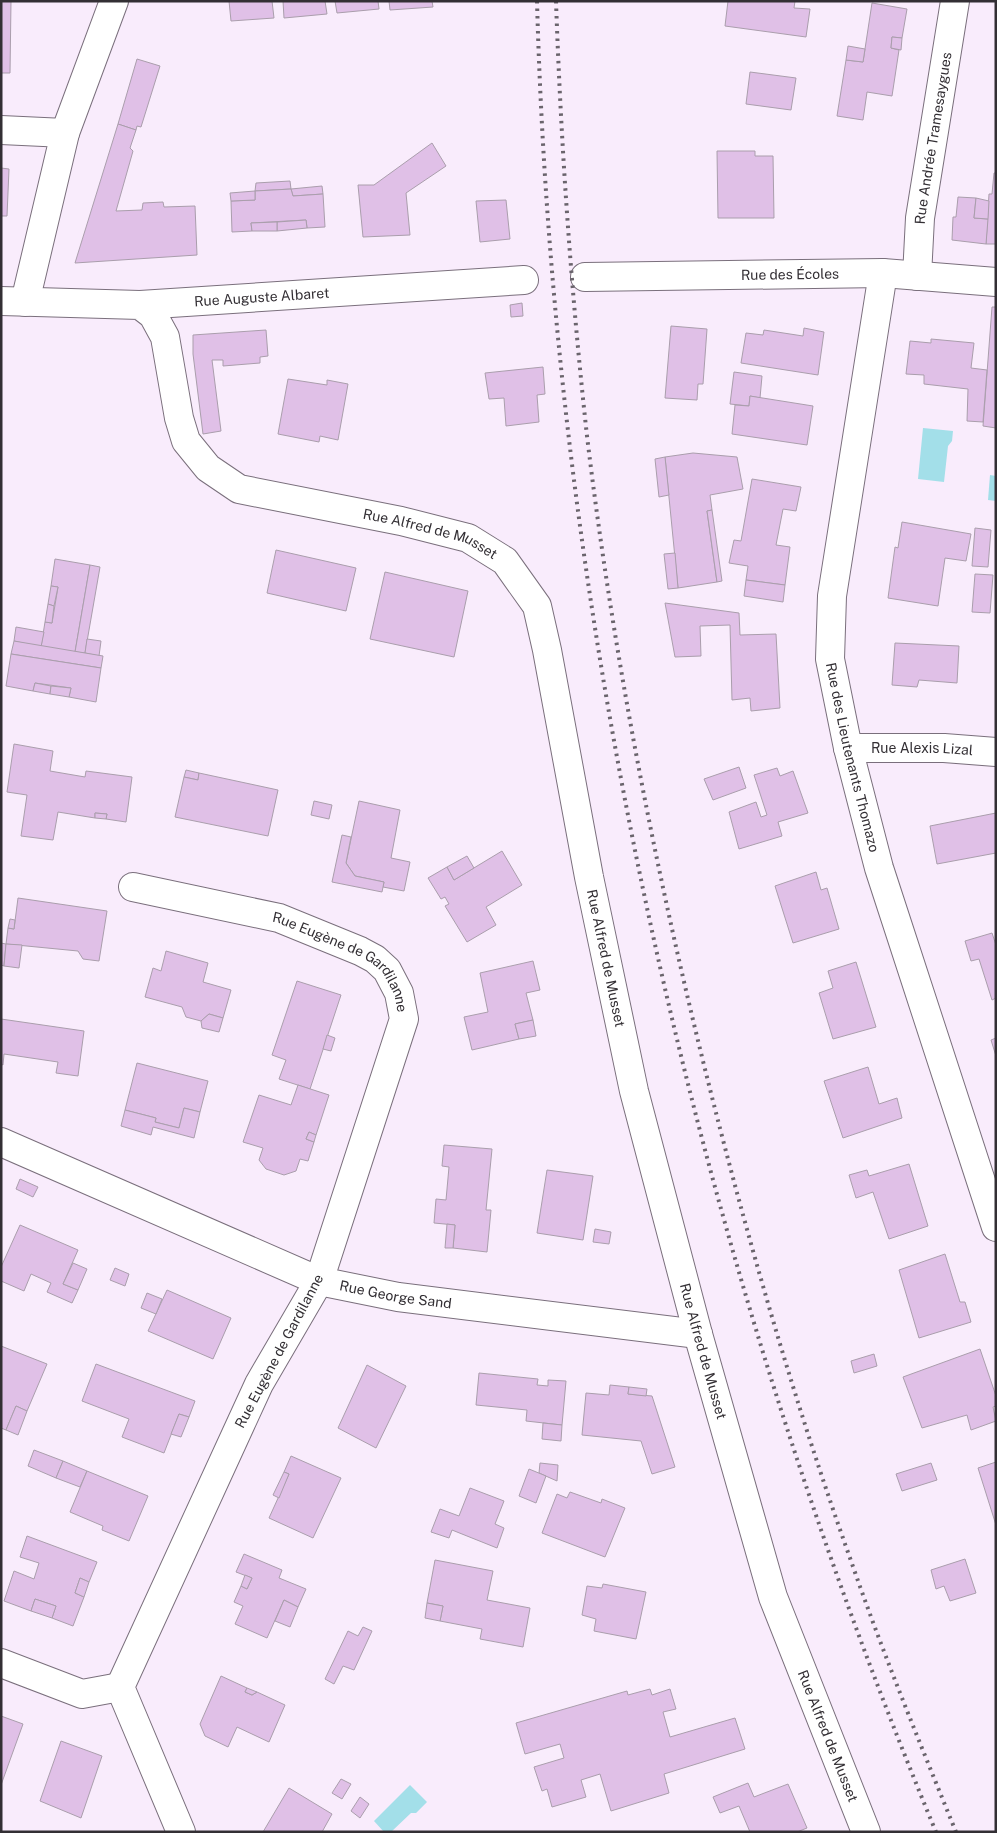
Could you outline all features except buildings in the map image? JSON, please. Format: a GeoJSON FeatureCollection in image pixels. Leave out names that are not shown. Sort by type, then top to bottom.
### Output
{"type":"FeatureCollection","features":[{"type":"Feature","properties":{"kind":"street"},"geometry":{"type":"LineString","coordinates":[[13,302],[65,134],[114,1]]}},
{"type":"Feature","properties":{"kind":"street","name":"Rue Andrée Tramesaygues"},"geometry":{"type":"LineString","coordinates":[[917,276],[920,218],[956,1]]}},
{"type":"Feature","properties":{"kind":"street"},"geometry":{"type":"LineString","coordinates":[[1,130],[65,134]]}},
{"type":"Feature","properties":{"kind":"street","name":"Rue des Écoles"},"geometry":{"type":"LineString","coordinates":[[585,277],[883,273],[996,282]]}},
{"type":"Feature","properties":{"kind":"street","name":"Rue des Lieutenants Thomazo"},"geometry":{"type":"LineString","coordinates":[[883,273],[832,596],[830,659],[848,748],[880,868],[996,1227]]}},
{"type":"Feature","properties":{"kind":"street","name":"Rue Auguste Albaret"},"geometry":{"type":"LineString","coordinates":[[13,302],[140,305],[524,280]]}},
{"type":"Feature","properties":{"kind":"street","name":"Rue Alfred de Musset"},"geometry":{"type":"LineString","coordinates":[[140,305],[153,315],[165,337],[178,418],[186,441],[208,468],[239,489],[401,521],[468,538],[505,560],[537,606],[547,650],[589,877],[634,1091],[698,1334],[773,1597],[866,1832]]}},
{"type":"Feature","properties":{"kind":"street","name":"Rue Alexis Lizal"},"geometry":{"type":"LineString","coordinates":[[848,748],[944,748],[996,752]]}},
{"type":"Feature","properties":{"kind":"street","name":"Rue Eugène de Gardilanne"},"geometry":{"type":"LineString","coordinates":[[120,1687],[259,1384],[318,1281],[404,1019],[398,993],[387,970],[375,959],[360,951],[279,918],[133,887]]}},
{"type":"Feature","properties":{"kind":"street","name":"Rue George Sand"},"geometry":{"type":"LineString","coordinates":[[1,1142],[318,1281],[398,1297],[698,1334]]}},
{"type":"Feature","properties":{"kind":"street"},"geometry":{"type":"LineString","coordinates":[[1,1663],[82,1694],[120,1687],[181,1832]]}},
{"type":"Feature","properties":{"kind":"water"},"geometry":{"type":"Polygon","coordinates":[[[923,428],[953,431],[952,441],[948,446],[944,482],[918,479],[923,428]]]}},
{"type":"Feature","properties":{"kind":"water"},"geometry":{"type":"Polygon","coordinates":[[[990,475],[996,476],[996,501],[988,500],[990,475]]]}},
{"type":"Feature","properties":{"kind":"water"},"geometry":{"type":"Polygon","coordinates":[[[410,1785],[427,1802],[416,1813],[411,1813],[391,1832],[384,1832],[374,1821],[410,1785]]]}},
{"type":"Feature","properties":{"kind":"railway"},"geometry":{"type":"LineString","coordinates":[[537,1],[549,236],[573,470],[607,703],[653,935],[709,1164],[775,1390],[851,1613],[936,1832]]}},
{"type":"Feature","properties":{"kind":"railway"},"geometry":{"type":"LineString","coordinates":[[556,1],[567,218],[587,436],[610,605],[624,689],[674,939],[729,1162],[794,1390],[862,1593],[956,1832]]}}]}
